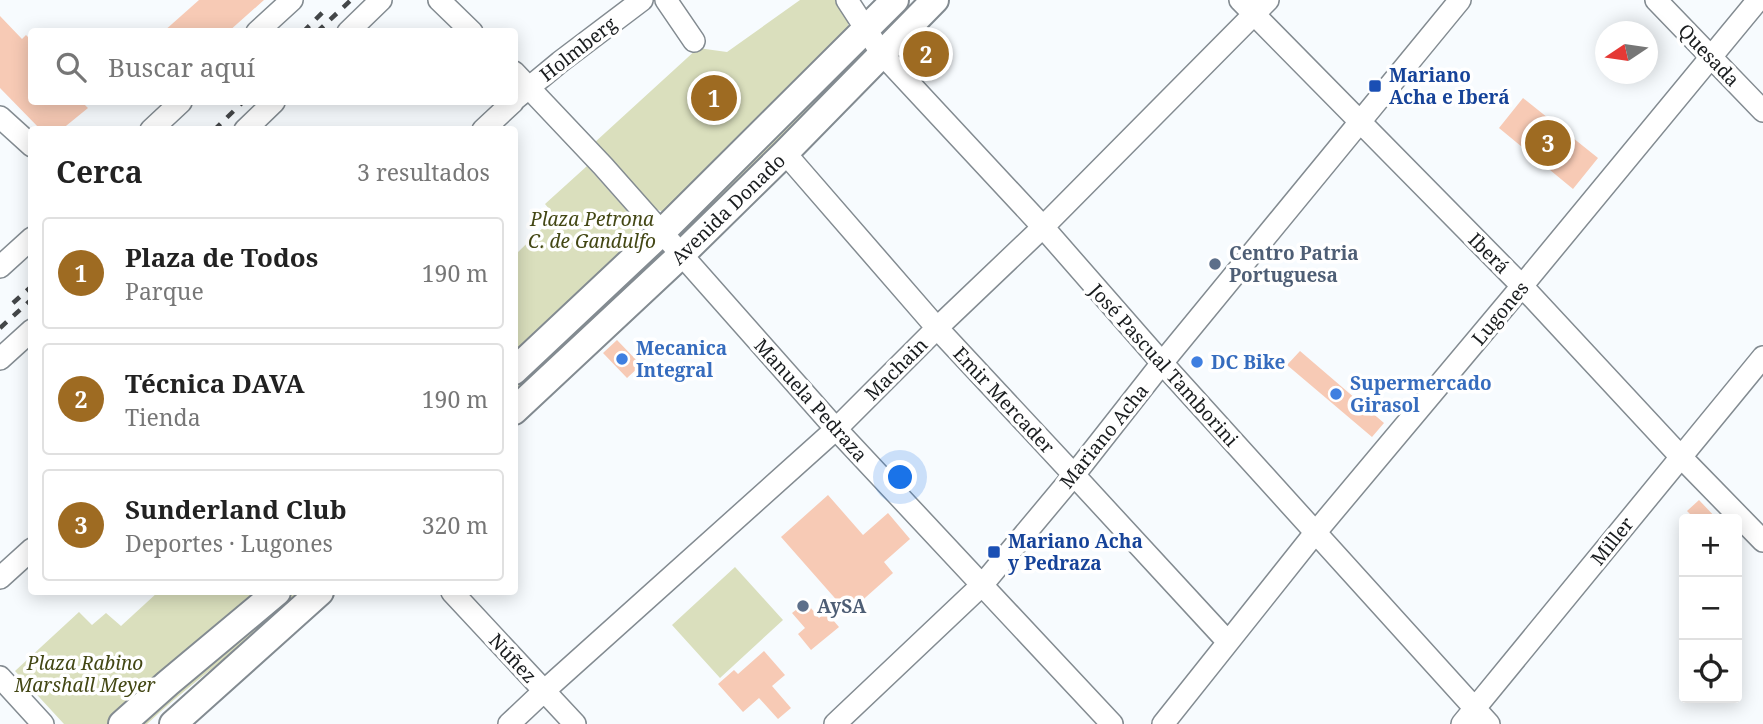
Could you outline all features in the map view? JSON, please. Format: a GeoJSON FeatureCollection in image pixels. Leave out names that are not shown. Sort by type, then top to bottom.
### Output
{"type":"FeatureCollection","features":[{"type":"Feature","properties":{"kind":"main road"},"geometry":{"type":"LineString","coordinates":[[518,367],[662,232],[895,0]]}},
{"type":"Feature","properties":{"kind":"main road","name":"Avenida Donado"},"geometry":{"type":"LineString","coordinates":[[518,407],[681,255],[935,0]]}},
{"type":"Feature","properties":{"kind":"main road"},"geometry":{"type":"LineString","coordinates":[[122,724],[168,682],[273,595]]}},
{"type":"Feature","properties":{"kind":"main road"},"geometry":{"type":"LineString","coordinates":[[173,724],[317,595]]}},
{"type":"Feature","properties":{"kind":"street"},"geometry":{"type":"LineString","coordinates":[[261,28],[292,0]]}},
{"type":"Feature","properties":{"kind":"street"},"geometry":{"type":"LineString","coordinates":[[352,28],[381,0]]}},
{"type":"Feature","properties":{"kind":"street"},"geometry":{"type":"LineString","coordinates":[[439,0],[468,28]]}},
{"type":"Feature","properties":{"kind":"street","name":"Holmberg"},"geometry":{"type":"LineString","coordinates":[[518,90],[642,0]]}},
{"type":"Feature","properties":{"kind":"street"},"geometry":{"type":"LineString","coordinates":[[666,0],[694,41]]}},
{"type":"Feature","properties":{"kind":"street","name":"José Pascual Tamborini"},"geometry":{"type":"LineString","coordinates":[[847,0],[882,54],[1043,227],[1315,533],[1475,719]]}},
{"type":"Feature","properties":{"kind":"street","name":"Mariano Acha"},"geometry":{"type":"LineString","coordinates":[[835,724],[983,584],[1460,0]]}},
{"type":"Feature","properties":{"kind":"street","name":"Quesada"},"geometry":{"type":"LineString","coordinates":[[1656,0],[1763,111]]}},
{"type":"Feature","properties":{"kind":"street","name":"Lugones"},"geometry":{"type":"LineString","coordinates":[[1163,724],[1315,533],[1758,0]]}},
{"type":"Feature","properties":{"kind":"street","name":"Iberá"},"geometry":{"type":"LineString","coordinates":[[1254,5],[1360,122],[1522,286],[1763,541]]}},
{"type":"Feature","properties":{"kind":"street","name":"Machain"},"geometry":{"type":"LineString","coordinates":[[509,724],[836,429],[1043,227],[1254,5]]}},
{"type":"Feature","properties":{"kind":"street","name":"Manuela Pedraza"},"geometry":{"type":"LineString","coordinates":[[518,90],[662,232],[836,429],[1112,724]]}},
{"type":"Feature","properties":{"kind":"street"},"geometry":{"type":"LineString","coordinates":[[155,126],[178,105]]}},
{"type":"Feature","properties":{"kind":"street"},"geometry":{"type":"LineString","coordinates":[[248,126],[271,105]]}},
{"type":"Feature","properties":{"kind":"street","name":"Holmberg"},"geometry":{"type":"LineString","coordinates":[[486,126],[505,105]]}},
{"type":"Feature","properties":{"kind":"street"},"geometry":{"type":"LineString","coordinates":[[0,117],[28,142]]}},
{"type":"Feature","properties":{"kind":"street","name":"Emir Mercader"},"geometry":{"type":"LineString","coordinates":[[785,153],[937,328],[1227,642]]}},
{"type":"Feature","properties":{"kind":"street"},"geometry":{"type":"LineString","coordinates":[[0,267],[28,242]]}},
{"type":"Feature","properties":{"kind":"street"},"geometry":{"type":"LineString","coordinates":[[0,359],[28,334]]}},
{"type":"Feature","properties":{"kind":"street","name":"Miller"},"geometry":{"type":"LineString","coordinates":[[1475,719],[1763,357]]}},
{"type":"Feature","properties":{"kind":"street"},"geometry":{"type":"LineString","coordinates":[[0,578],[28,553]]}},
{"type":"Feature","properties":{"kind":"street","name":"Núñez"},"geometry":{"type":"LineString","coordinates":[[455,595],[575,724]]}},
{"type":"Feature","properties":{"kind":"street"},"geometry":{"type":"LineString","coordinates":[[0,677],[43,724]]}},
{"type":"Feature","properties":{"kind":"green space"},"geometry":{"type":"Polygon","coordinates":[[[800,0],[837,0],[848,18],[848,31],[666,213],[656,209],[594,143],[698,48],[727,52],[800,0]]]}},
{"type":"Feature","properties":{"kind":"green space"},"geometry":{"type":"Polygon","coordinates":[[[848,61],[852,67],[691,229],[684,221],[848,61]]]}},
{"type":"Feature","properties":{"kind":"green space","name":"Plaza Petrona C. de Gandulfo"},"geometry":{"type":"Polygon","coordinates":[[[587,166],[636,221],[640,233],[638,240],[518,355],[518,252],[555,216],[545,204],[587,166]]]}},
{"type":"Feature","properties":{"kind":"green space"},"geometry":{"type":"Polygon","coordinates":[[[653,255],[659,262],[518,392],[518,381],[653,255]]]}},
{"type":"Feature","properties":{"kind":"green space"},"geometry":{"type":"Polygon","coordinates":[[[735,567],[783,620],[720,678],[672,625],[735,567]]]}},
{"type":"Feature","properties":{"kind":"green space","name":"Plaza Rabino Marshall Meyer"},"geometry":{"type":"Polygon","coordinates":[[[155,595],[258,595],[113,724],[64,724],[15,671],[79,612],[92,625],[106,613],[121,626],[155,595]]]}},
{"type":"Feature","properties":{"kind":"green space"},"geometry":{"type":"Polygon","coordinates":[[[287,595],[301,595],[147,724],[134,724],[287,595]]]}},
{"type":"Feature","properties":{"kind":"building"},"geometry":{"type":"Polygon","coordinates":[[[199,0],[264,0],[232,28],[168,28],[199,0]]]}},
{"type":"Feature","properties":{"kind":"building"},"geometry":{"type":"Polygon","coordinates":[[[0,16],[22,39],[26,35],[28,37],[28,105],[85,105],[88,108],[66,126],[37,126],[0,88],[0,16]]]}},
{"type":"Feature","properties":{"kind":"building"},"geometry":{"type":"Polygon","coordinates":[[[924,36],[946,62],[927,79],[912,61],[913,46],[924,36]]]}},
{"type":"Feature","properties":{"kind":"building"},"geometry":{"type":"Polygon","coordinates":[[[1523,98],[1598,158],[1573,189],[1499,128],[1523,98]]]}},
{"type":"Feature","properties":{"kind":"building","name":"Mecanica Integral"},"geometry":{"type":"Polygon","coordinates":[[[617,340],[641,365],[627,378],[603,353],[617,340]]]}},
{"type":"Feature","properties":{"kind":"building","name":"Supermercado Girasol"},"geometry":{"type":"Polygon","coordinates":[[[1300,351],[1384,423],[1372,437],[1287,365],[1300,351]]]}},
{"type":"Feature","properties":{"kind":"building"},"geometry":{"type":"Polygon","coordinates":[[[828,495],[863,535],[888,513],[910,539],[884,562],[893,573],[848,613],[781,537],[828,495]]]}},
{"type":"Feature","properties":{"kind":"building"},"geometry":{"type":"Polygon","coordinates":[[[1699,500],[1712,514],[1690,514],[1687,511],[1699,500]]]}},
{"type":"Feature","properties":{"kind":"building"},"geometry":{"type":"Polygon","coordinates":[[[806,602],[819,618],[826,612],[839,627],[811,650],[798,634],[805,628],[792,613],[806,602]]]}},
{"type":"Feature","properties":{"kind":"building"},"geometry":{"type":"Polygon","coordinates":[[[764,651],[785,675],[772,686],[791,708],[778,719],[759,698],[743,712],[718,684],[734,670],[738,674],[764,651]]]}},
{"type":"Feature","properties":{"kind":"railway"},"geometry":{"type":"LineString","coordinates":[[321,28],[351,0]]}},
{"type":"Feature","properties":{"kind":"railway"},"geometry":{"type":"LineString","coordinates":[[307,28],[323,12]]}},
{"type":"Feature","properties":{"kind":"railway"},"geometry":{"type":"LineString","coordinates":[[218,126],[240,105]]}},
{"type":"Feature","properties":{"kind":"railway"},"geometry":{"type":"LineString","coordinates":[[13,303],[28,290]]}},
{"type":"Feature","properties":{"kind":"railway"},"geometry":{"type":"LineString","coordinates":[[0,328],[28,303]]}},
{"type":"Feature","properties":{"kind":"place","name":"Técnica DAVA"},"geometry":{"type":"Point","coordinates":[926,54]}},
{"type":"Feature","properties":{"kind":"place","name":"Mariano Acha e Iberá"},"geometry":{"type":"Point","coordinates":[1375,86]}},
{"type":"Feature","properties":{"kind":"place","name":"Plaza de Todos"},"geometry":{"type":"Point","coordinates":[714,98]}},
{"type":"Feature","properties":{"kind":"place","name":"Sunderland Club"},"geometry":{"type":"Point","coordinates":[1548,143]}},
{"type":"Feature","properties":{"kind":"place","name":"Centro Patria Portuguesa"},"geometry":{"type":"Point","coordinates":[1215,264]}},
{"type":"Feature","properties":{"kind":"place","name":"Mecanica Integral"},"geometry":{"type":"Point","coordinates":[622,359]}},
{"type":"Feature","properties":{"kind":"place","name":"DC Bike"},"geometry":{"type":"Point","coordinates":[1197,362]}},
{"type":"Feature","properties":{"kind":"place","name":"Supermercado Girasol"},"geometry":{"type":"Point","coordinates":[1336,394]}},
{"type":"Feature","properties":{"kind":"place","name":"Mariano Acha y Pedraza"},"geometry":{"type":"Point","coordinates":[994,552]}},
{"type":"Feature","properties":{"kind":"place","name":"AySA"},"geometry":{"type":"Point","coordinates":[803,606]}}]}
